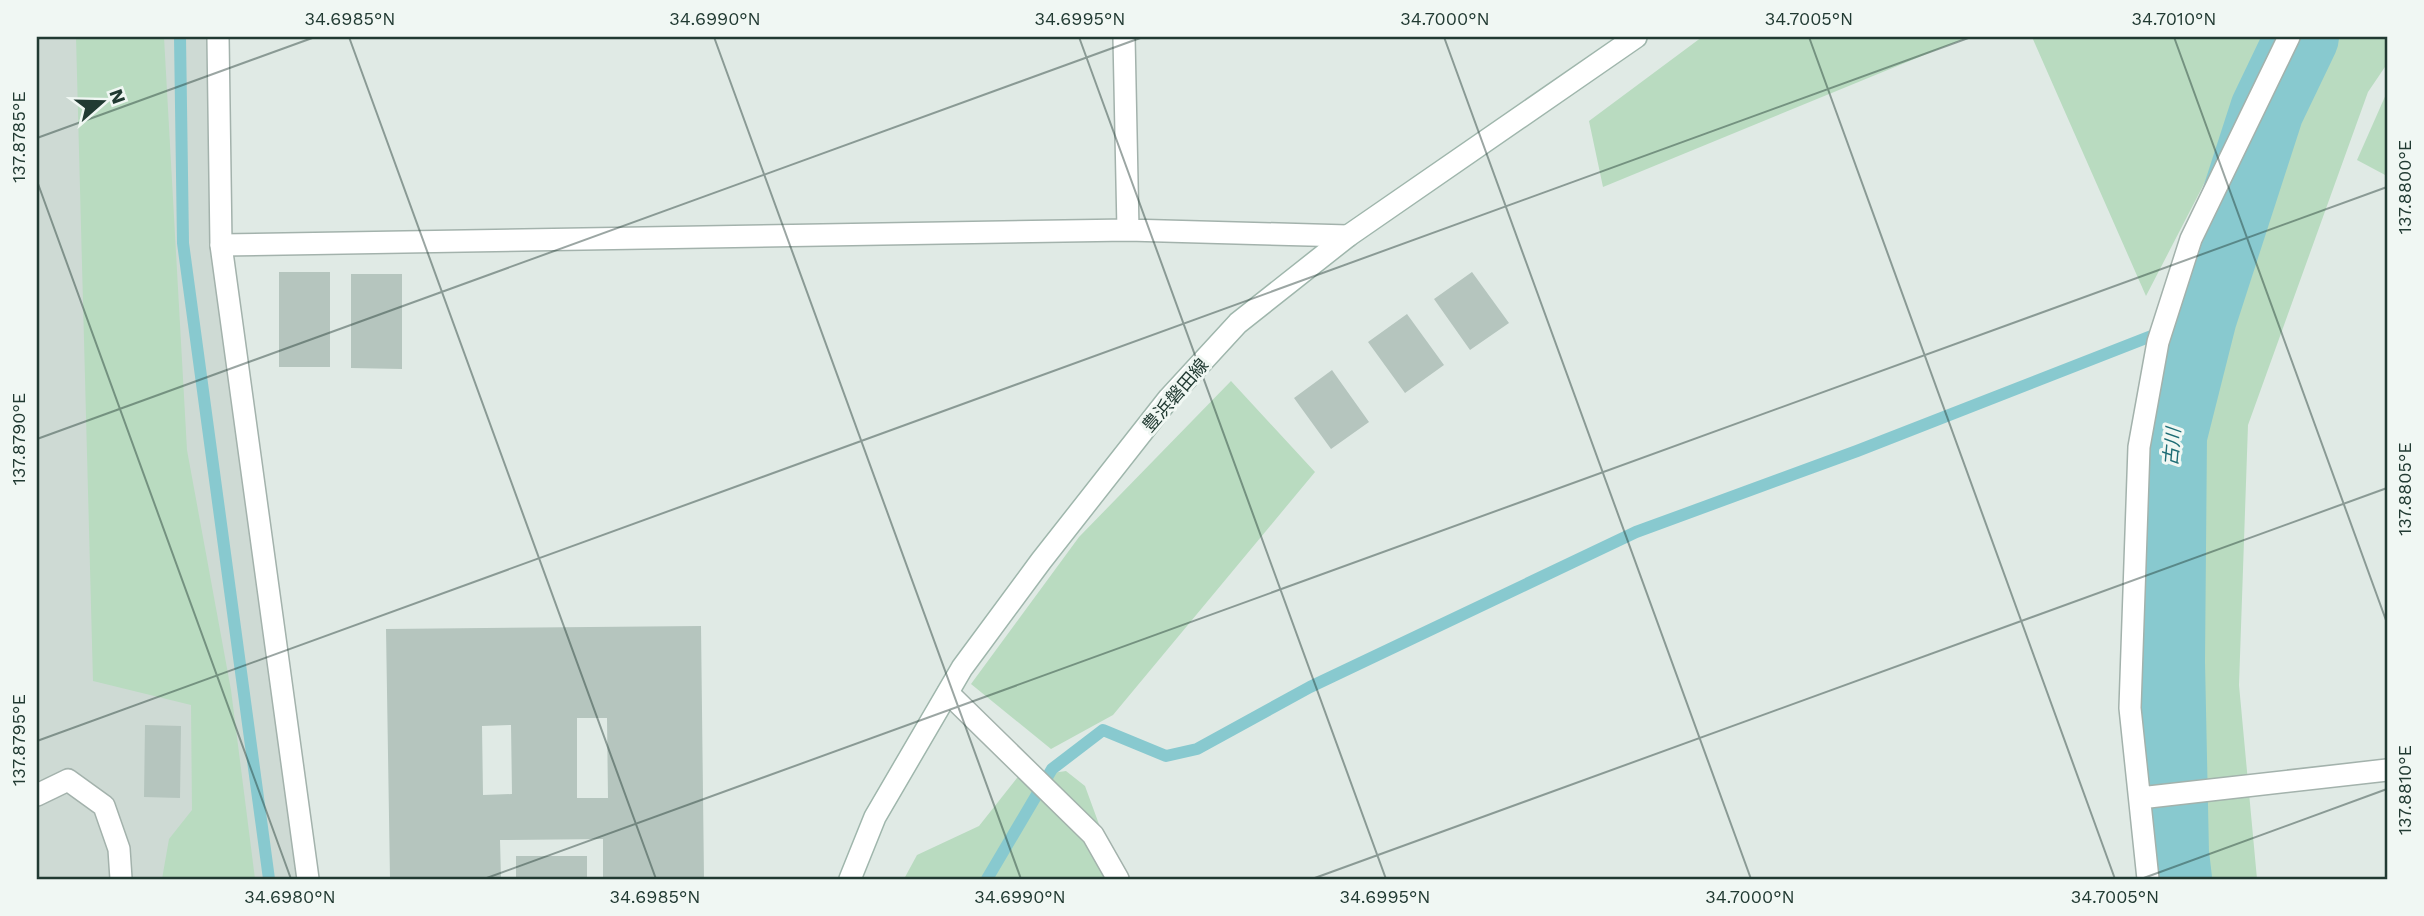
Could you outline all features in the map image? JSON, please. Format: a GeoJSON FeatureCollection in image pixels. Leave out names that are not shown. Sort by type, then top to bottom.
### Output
{"type":"FeatureCollection","features":[{"type":"Feature","properties":{"kind":"street"},"geometry":{"type":"LineString","coordinates":[[218,37],[220,245],[308,879]]}},
{"type":"Feature","properties":{"kind":"street"},"geometry":{"type":"LineString","coordinates":[[1124,37],[1128,230]]}},
{"type":"Feature","properties":{"kind":"street","name":"豊浜磐田線"},"geometry":{"type":"LineString","coordinates":[[850,879],[875,817],[962,668],[1041,561],[1170,398],[1238,323],[1348,236],[1636,37]]}},
{"type":"Feature","properties":{"kind":"street"},"geometry":{"type":"LineString","coordinates":[[2148,879],[2130,708],[2139,447],[2158,342],[2191,239],[2289,37]]}},
{"type":"Feature","properties":{"kind":"street"},"geometry":{"type":"LineString","coordinates":[[220,245],[1128,230],[1348,236]]}},
{"type":"Feature","properties":{"kind":"street"},"geometry":{"type":"LineString","coordinates":[[948,693],[1094,835],[1118,879]]}},
{"type":"Feature","properties":{"kind":"street"},"geometry":{"type":"LineString","coordinates":[[2140,798],[2387,770]]}},
{"type":"Feature","properties":{"kind":"street"},"geometry":{"type":"LineString","coordinates":[[37,795],[68,780],[104,806],[119,849],[121,879]]}},
{"type":"Feature","properties":{"kind":"shaded area"},"geometry":{"type":"Polygon","coordinates":[[[37,37],[217,37],[221,245],[305,879],[37,879],[37,37]]]}},
{"type":"Feature","properties":{"kind":"green space"},"geometry":{"type":"Polygon","coordinates":[[[76,37],[164,37],[187,450],[231,690],[255,879],[162,879],[169,839],[192,810],[191,705],[93,681],[76,37]]]}},
{"type":"Feature","properties":{"kind":"green space"},"geometry":{"type":"Polygon","coordinates":[[[1702,37],[1968,37],[1603,187],[1589,121],[1702,37]]]}},
{"type":"Feature","properties":{"kind":"green space"},"geometry":{"type":"Polygon","coordinates":[[[2032,37],[2280,37],[2146,296],[2032,37]]]}},
{"type":"Feature","properties":{"kind":"green space"},"geometry":{"type":"Polygon","coordinates":[[[2289,37],[2387,37],[2387,64],[2368,92],[2248,425],[2239,685],[2257,879],[2173,879],[2135,567],[2180,273],[2200,316],[2218,184],[2289,37]]]}},
{"type":"Feature","properties":{"kind":"green space"},"geometry":{"type":"Polygon","coordinates":[[[2387,92],[2387,176],[2357,160],[2387,92]]]}},
{"type":"Feature","properties":{"kind":"green space"},"geometry":{"type":"Polygon","coordinates":[[[1231,381],[1315,472],[1113,715],[1051,749],[971,684],[1079,537],[1231,381]]]}},
{"type":"Feature","properties":{"kind":"green space"},"geometry":{"type":"Polygon","coordinates":[[[1066,771],[1085,786],[1119,879],[904,879],[917,855],[979,826],[1017,778],[1066,771]]]}},
{"type":"Feature","properties":{"kind":"building"},"geometry":{"type":"Polygon","coordinates":[[[279,272],[330,272],[330,367],[279,367],[279,272]]]}},
{"type":"Feature","properties":{"kind":"building"},"geometry":{"type":"Polygon","coordinates":[[[1472,272],[1509,323],[1470,350],[1434,299],[1472,272]]]}},
{"type":"Feature","properties":{"kind":"building"},"geometry":{"type":"Polygon","coordinates":[[[351,274],[402,274],[402,369],[351,368],[351,274]]]}},
{"type":"Feature","properties":{"kind":"building"},"geometry":{"type":"Polygon","coordinates":[[[1407,314],[1444,365],[1405,393],[1368,342],[1407,314]]]}},
{"type":"Feature","properties":{"kind":"building"},"geometry":{"type":"Polygon","coordinates":[[[1332,370],[1369,422],[1331,449],[1294,398],[1332,370]]]}},
{"type":"Feature","properties":{"kind":"building"},"geometry":{"type":"Polygon","coordinates":[[[701,626],[704,879],[603,879],[603,839],[500,840],[501,879],[390,879],[386,629],[701,626]],[[577,718],[577,798],[608,798],[607,718],[577,718]],[[511,725],[482,726],[483,795],[512,794],[511,725]]]}},
{"type":"Feature","properties":{"kind":"building"},"geometry":{"type":"Polygon","coordinates":[[[145,725],[181,726],[180,798],[144,797],[145,725]]]}},
{"type":"Feature","properties":{"kind":"building"},"geometry":{"type":"Polygon","coordinates":[[[516,856],[587,856],[587,879],[516,879],[516,856]]]}},
{"type":"Feature","properties":{"kind":"waterway"},"geometry":{"type":"LineString","coordinates":[[180,37],[183,243],[269,879]]}},
{"type":"Feature","properties":{"kind":"waterway","name":"古川"},"geometry":{"type":"LineString","coordinates":[[2175,879],[2172,853],[2168,662],[2170,436],[2200,317],[2267,110],[2302,37]]}},
{"type":"Feature","properties":{"kind":"waterway"},"geometry":{"type":"LineString","coordinates":[[987,879],[1052,769],[1103,730],[1166,756],[1197,749],[1310,687],[1636,532],[1857,451],[2200,317]]}}]}
